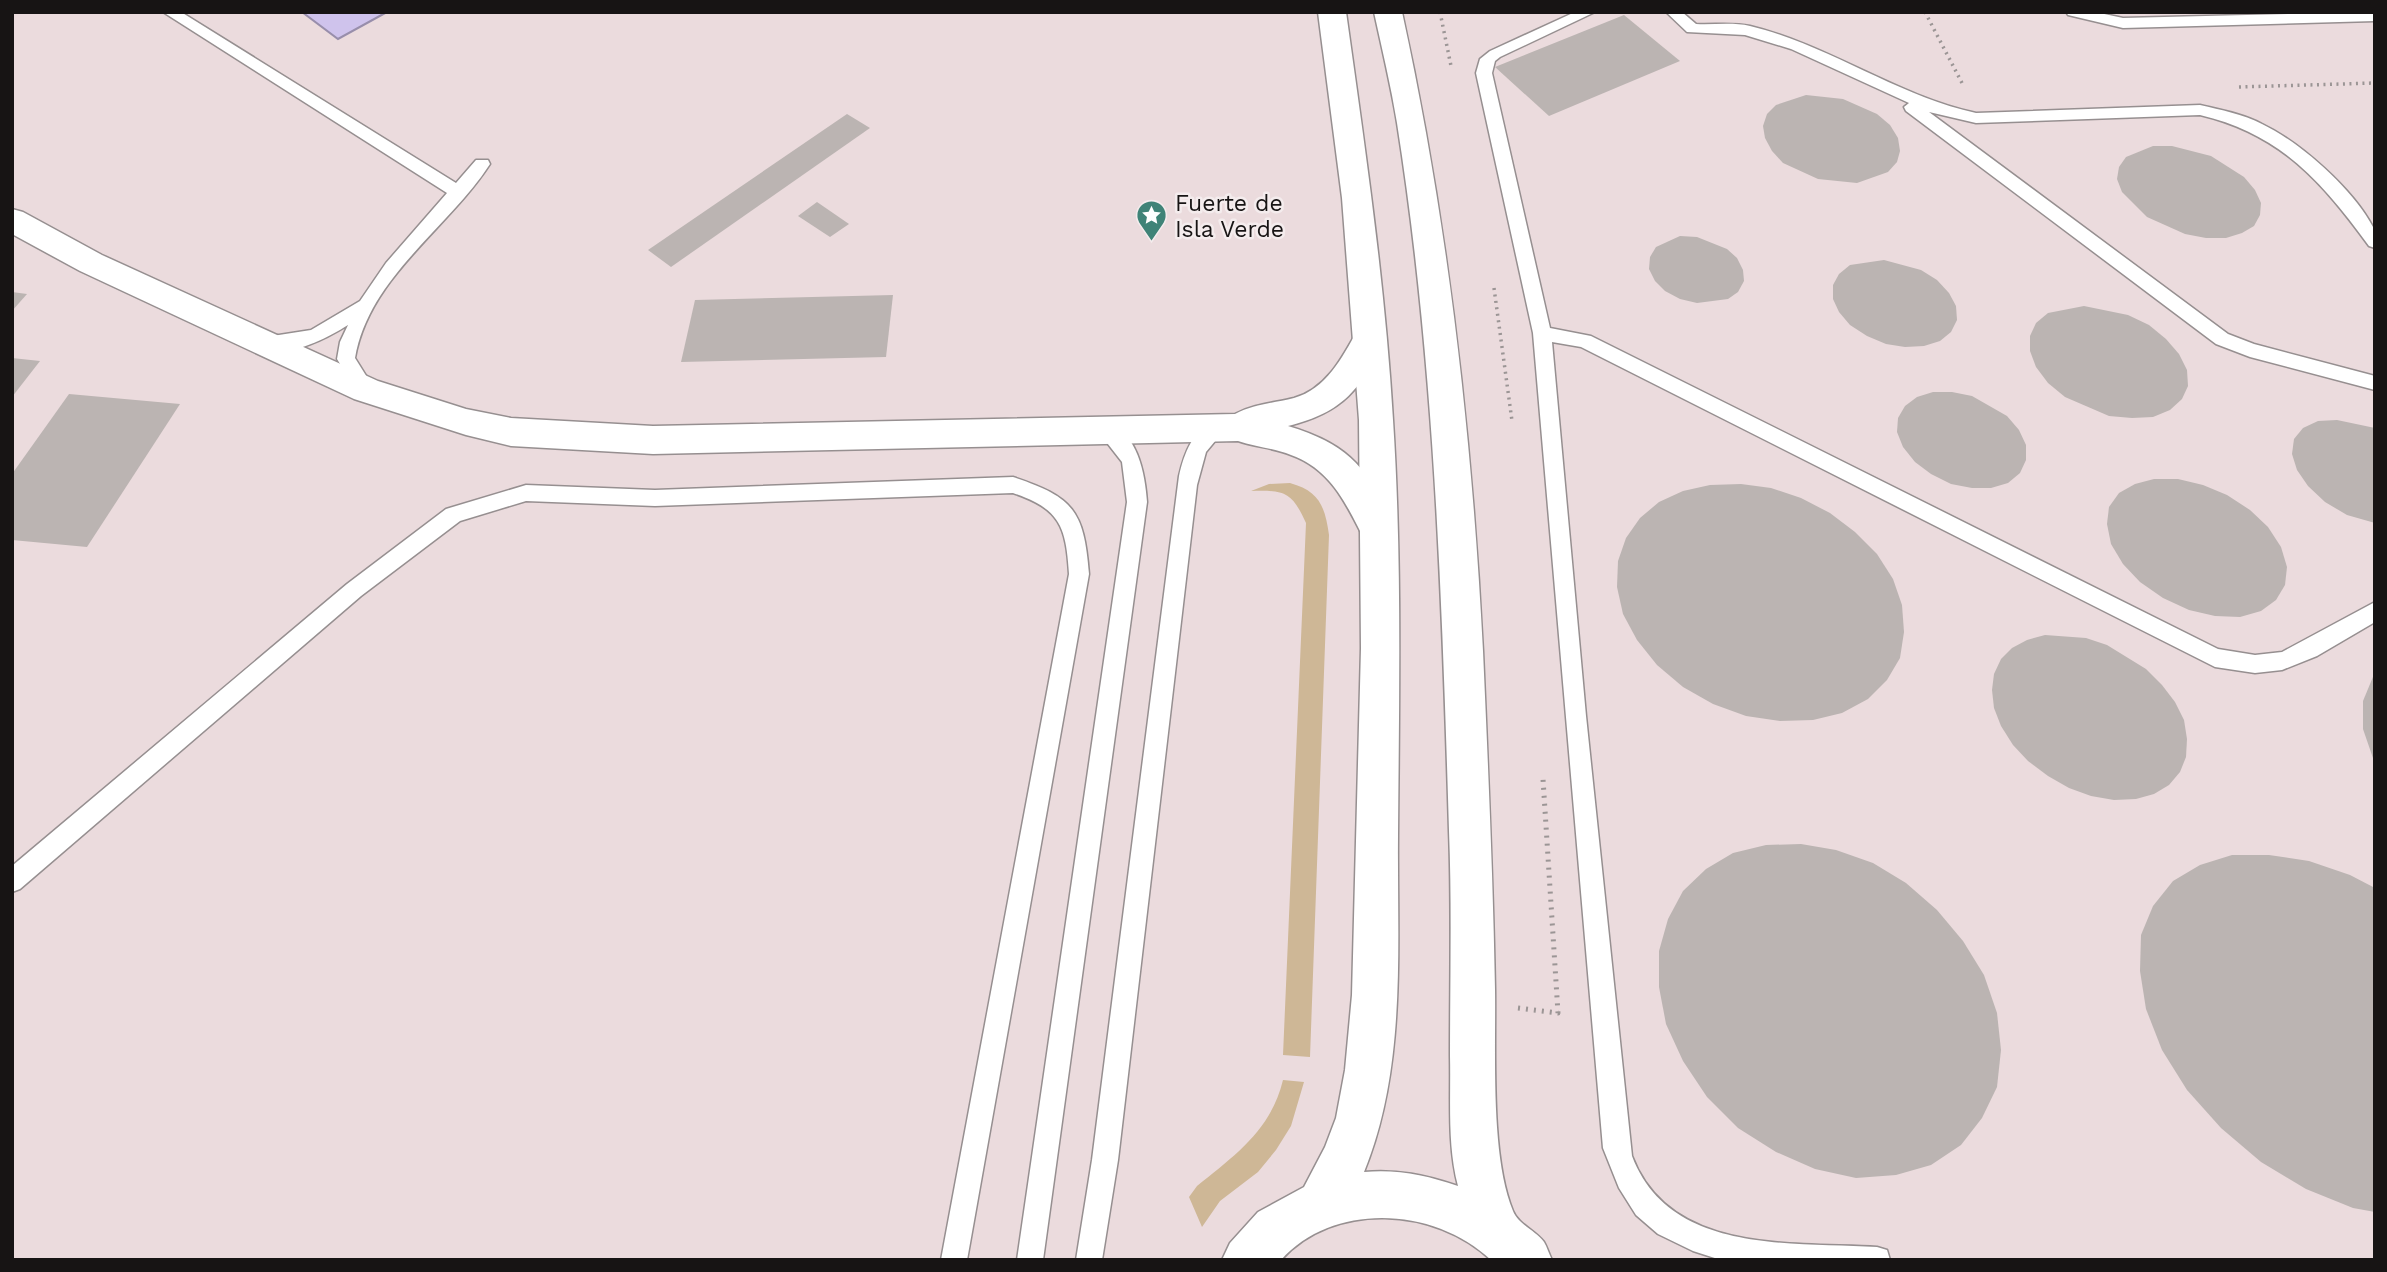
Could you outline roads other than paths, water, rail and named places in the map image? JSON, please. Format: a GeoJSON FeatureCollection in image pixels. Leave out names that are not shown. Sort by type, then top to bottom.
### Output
{"type":"FeatureCollection","features":[{"type":"Feature","properties":{"kind":"main road"},"geometry":{"type":"LineString","coordinates":[[1321,1203],[1345,1159],[1359,1118],[1368,1070],[1375,967],[1380,648],[1376,420],[1357,198],[1332,12]]}},
{"type":"Feature","properties":{"kind":"main road"},"geometry":{"type":"LineString","coordinates":[[1388,12],[1410,120],[1429,240],[1446,388],[1461,595],[1471,852],[1474,1110],[1478,1172],[1511,1245]]}},
{"type":"Feature","properties":{"kind":"main road"},"geometry":{"type":"LineString","coordinates":[[12,220],[91,263],[366,390],[466,422],[511,432],[653,440],[1229,427],[1256,417],[1309,409],[1333,394],[1351,374],[1369,340]]}},
{"type":"Feature","properties":{"kind":"main road"},"geometry":{"type":"LineString","coordinates":[[1229,427],[1318,450],[1345,470],[1364,499],[1378,530]]}},
{"type":"Feature","properties":{"kind":"main road"},"geometry":{"type":"LineString","coordinates":[[1247,1260],[1284,1223],[1321,1203],[1361,1193],[1402,1193],[1444,1203],[1484,1223],[1511,1245]]}},
{"type":"Feature","properties":{"kind":"lane"},"geometry":{"type":"LineString","coordinates":[[170,12],[458,192]]}},
{"type":"Feature","properties":{"kind":"lane"},"geometry":{"type":"LineString","coordinates":[[1588,12],[1495,54],[1485,66],[1484,73],[1542,333],[1557,525],[1616,1148],[1627,1178],[1645,1206],[1671,1227],[1719,1247],[1877,1260]]}},
{"type":"Feature","properties":{"kind":"lane"},"geometry":{"type":"LineString","coordinates":[[1673,12],[1692,29],[1746,30],[1796,46],[1940,110],[1976,118],[2200,110],[2221,113],[2282,141],[2312,165],[2339,191],[2375,242]]}},
{"type":"Feature","properties":{"kind":"lane"},"geometry":{"type":"LineString","coordinates":[[2073,12],[2123,23],[2375,16]]}},
{"type":"Feature","properties":{"kind":"lane"},"geometry":{"type":"LineString","coordinates":[[1885,86],[2222,339],[2250,350],[2375,383]]}},
{"type":"Feature","properties":{"kind":"lane"},"geometry":{"type":"LineString","coordinates":[[366,390],[346,359],[349,342],[366,306],[392,267],[482,164]]}},
{"type":"Feature","properties":{"kind":"lane"},"geometry":{"type":"LineString","coordinates":[[266,344],[316,336],[366,306]]}},
{"type":"Feature","properties":{"kind":"lane"},"geometry":{"type":"LineString","coordinates":[[1542,333],[1585,341],[2215,658],[2269,664],[2293,658],[2375,611]]}},
{"type":"Feature","properties":{"kind":"lane"},"geometry":{"type":"LineString","coordinates":[[1089,1260],[1107,1146],[1187,485],[1191,463],[1198,446],[1229,427]]}},
{"type":"Feature","properties":{"kind":"lane"},"geometry":{"type":"LineString","coordinates":[[1030,1260],[1137,502],[1134,463],[1127,450],[1107,430]]}},
{"type":"Feature","properties":{"kind":"lane"},"geometry":{"type":"LineString","coordinates":[[12,881],[354,590],[453,515],[526,493],[655,498],[1013,485],[1041,494],[1063,509],[1077,536],[1079,574],[954,1260]]}},
{"type":"Feature","properties":{"kind":"place","name":"Fuerte de Isla Verde"},"geometry":{"type":"Point","coordinates":[1152,243]}}]}
